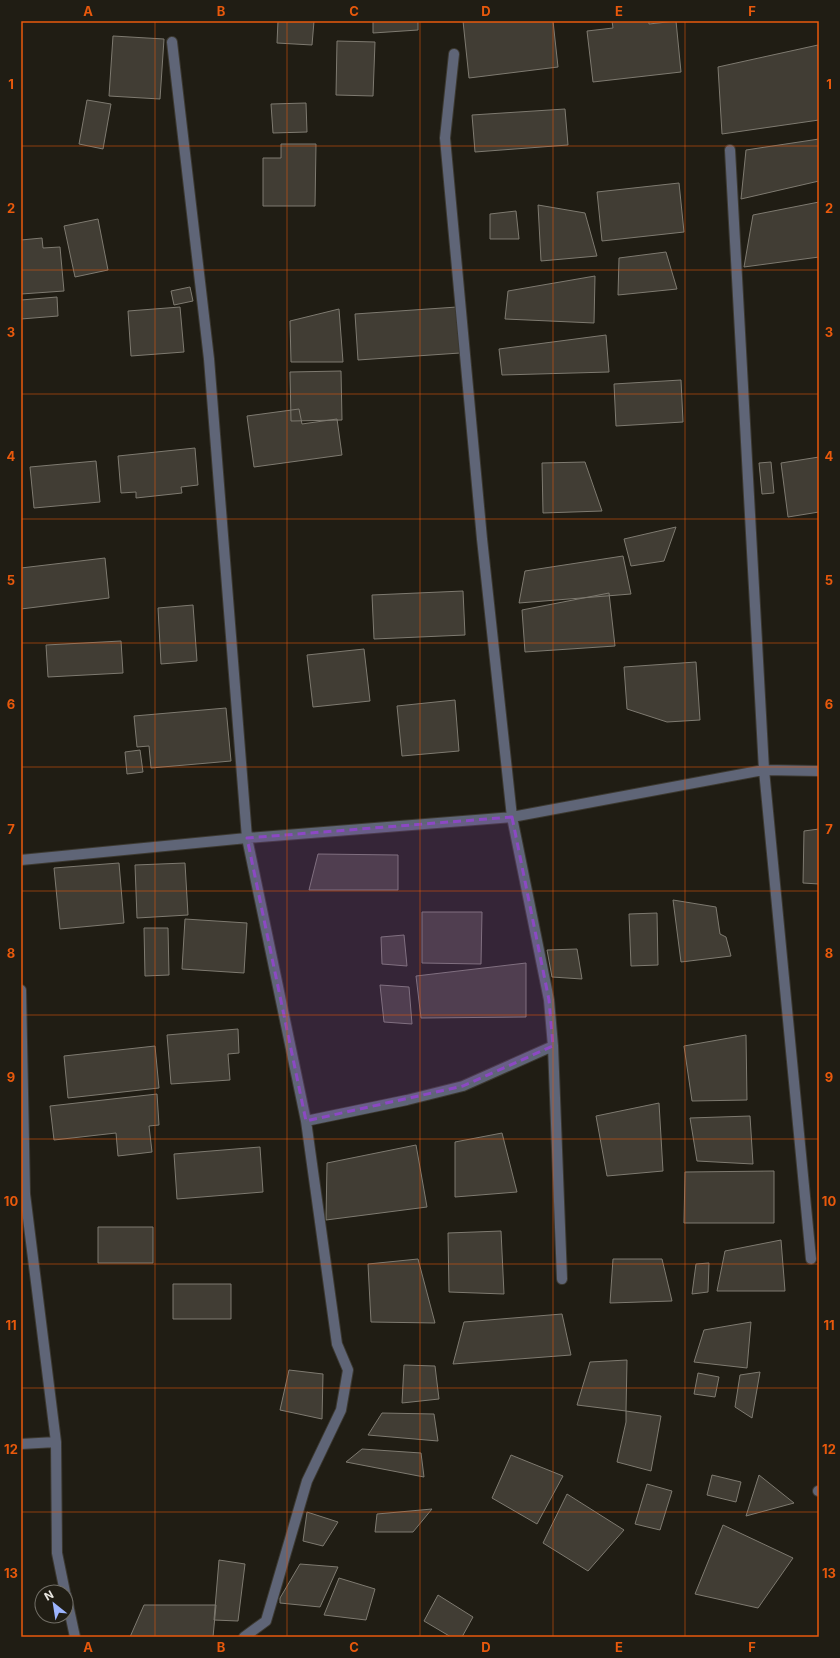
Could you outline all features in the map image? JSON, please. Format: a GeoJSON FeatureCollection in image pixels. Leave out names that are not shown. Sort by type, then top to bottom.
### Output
{"type":"FeatureCollection","features":[{"type":"Feature","properties":{"kind":"street"},"geometry":{"type":"LineString","coordinates":[[172,42],[209,359],[247,838],[306,1121],[337,1344],[348,1370],[341,1410],[308,1481],[266,1621],[244,1637]]}},
{"type":"Feature","properties":{"kind":"street"},"geometry":{"type":"LineString","coordinates":[[454,54],[445,138],[482,539],[512,817],[549,1000],[553,1046],[562,1279]]}},
{"type":"Feature","properties":{"kind":"street"},"geometry":{"type":"LineString","coordinates":[[730,150],[764,770],[811,1259]]}},
{"type":"Feature","properties":{"kind":"street"},"geometry":{"type":"LineString","coordinates":[[21,860],[247,838],[512,817],[764,770],[819,771]]}},
{"type":"Feature","properties":{"kind":"street"},"geometry":{"type":"LineString","coordinates":[[21,990],[26,1194],[56,1442],[57,1553],[63,1584]]}},
{"type":"Feature","properties":{"kind":"street"},"geometry":{"type":"LineString","coordinates":[[306,1121],[407,1100],[463,1086],[553,1046]]}},
{"type":"Feature","properties":{"kind":"street"},"geometry":{"type":"LineString","coordinates":[[21,1444],[56,1442]]}},
{"type":"Feature","properties":{"kind":"street"},"geometry":{"type":"LineString","coordinates":[[72,1624],[75,1637]]}},
{"type":"Feature","properties":{"kind":"highlighted area"},"geometry":{"type":"Polygon","coordinates":[[[512,817],[549,1000],[553,1046],[463,1086],[306,1121],[247,838],[512,817]]]}},
{"type":"Feature","properties":{"kind":"building"},"geometry":{"type":"Polygon","coordinates":[[[278,21],[314,21],[312,45],[277,43],[278,21]]]}},
{"type":"Feature","properties":{"kind":"building"},"geometry":{"type":"Polygon","coordinates":[[[373,21],[418,21],[418,30],[373,33],[373,21]]]}},
{"type":"Feature","properties":{"kind":"building"},"geometry":{"type":"Polygon","coordinates":[[[463,21],[553,21],[558,67],[469,78],[463,21]]]}},
{"type":"Feature","properties":{"kind":"building"},"geometry":{"type":"Polygon","coordinates":[[[612,21],[649,21],[649,24],[676,21],[681,72],[593,82],[587,31],[613,28],[612,21]]]}},
{"type":"Feature","properties":{"kind":"building"},"geometry":{"type":"Polygon","coordinates":[[[113,36],[164,39],[160,99],[109,96],[113,36]]]}},
{"type":"Feature","properties":{"kind":"building"},"geometry":{"type":"Polygon","coordinates":[[[337,41],[375,42],[373,96],[336,95],[337,41]]]}},
{"type":"Feature","properties":{"kind":"building"},"geometry":{"type":"Polygon","coordinates":[[[818,45],[819,120],[722,134],[718,67],[818,45]]]}},
{"type":"Feature","properties":{"kind":"building"},"geometry":{"type":"Polygon","coordinates":[[[87,100],[111,104],[103,149],[79,144],[87,100]]]}},
{"type":"Feature","properties":{"kind":"building"},"geometry":{"type":"Polygon","coordinates":[[[306,103],[307,132],[273,133],[271,104],[306,103]]]}},
{"type":"Feature","properties":{"kind":"building"},"geometry":{"type":"Polygon","coordinates":[[[565,109],[568,145],[475,152],[472,115],[565,109]]]}},
{"type":"Feature","properties":{"kind":"building"},"geometry":{"type":"Polygon","coordinates":[[[819,139],[819,181],[741,199],[746,150],[819,139]]]}},
{"type":"Feature","properties":{"kind":"building"},"geometry":{"type":"Polygon","coordinates":[[[281,144],[316,144],[315,206],[263,206],[263,158],[281,158],[281,144]]]}},
{"type":"Feature","properties":{"kind":"building"},"geometry":{"type":"Polygon","coordinates":[[[679,183],[684,232],[602,241],[597,192],[679,183]]]}},
{"type":"Feature","properties":{"kind":"building"},"geometry":{"type":"Polygon","coordinates":[[[819,202],[819,257],[744,267],[753,215],[819,202]]]}},
{"type":"Feature","properties":{"kind":"building"},"geometry":{"type":"Polygon","coordinates":[[[538,205],[585,213],[597,256],[541,261],[538,205]]]}},
{"type":"Feature","properties":{"kind":"building"},"geometry":{"type":"Polygon","coordinates":[[[516,211],[519,239],[490,239],[490,214],[516,211]]]}},
{"type":"Feature","properties":{"kind":"building"},"geometry":{"type":"Polygon","coordinates":[[[98,219],[108,270],[75,277],[64,226],[98,219]]]}},
{"type":"Feature","properties":{"kind":"building"},"geometry":{"type":"Polygon","coordinates":[[[42,238],[43,248],[60,247],[64,291],[21,294],[21,240],[42,238]]]}},
{"type":"Feature","properties":{"kind":"building"},"geometry":{"type":"Polygon","coordinates":[[[666,252],[677,289],[618,295],[619,258],[666,252]]]}},
{"type":"Feature","properties":{"kind":"building"},"geometry":{"type":"Polygon","coordinates":[[[595,276],[594,323],[505,319],[508,291],[595,276]]]}},
{"type":"Feature","properties":{"kind":"building"},"geometry":{"type":"Polygon","coordinates":[[[190,287],[193,301],[174,305],[171,291],[190,287]]]}},
{"type":"Feature","properties":{"kind":"building"},"geometry":{"type":"Polygon","coordinates":[[[57,297],[58,316],[21,319],[21,300],[57,297]]]}},
{"type":"Feature","properties":{"kind":"building"},"geometry":{"type":"Polygon","coordinates":[[[180,307],[184,352],[131,356],[128,311],[180,307]]]}},
{"type":"Feature","properties":{"kind":"building"},"geometry":{"type":"Polygon","coordinates":[[[457,307],[460,353],[358,360],[355,314],[457,307]]]}},
{"type":"Feature","properties":{"kind":"building"},"geometry":{"type":"Polygon","coordinates":[[[339,309],[343,362],[291,362],[290,321],[339,309]]]}},
{"type":"Feature","properties":{"kind":"building"},"geometry":{"type":"Polygon","coordinates":[[[606,335],[609,372],[502,375],[499,349],[606,335]]]}},
{"type":"Feature","properties":{"kind":"building"},"geometry":{"type":"Polygon","coordinates":[[[341,371],[342,420],[291,421],[290,372],[341,371]]]}},
{"type":"Feature","properties":{"kind":"building"},"geometry":{"type":"Polygon","coordinates":[[[681,380],[683,422],[616,426],[614,384],[681,380]]]}},
{"type":"Feature","properties":{"kind":"building"},"geometry":{"type":"Polygon","coordinates":[[[299,409],[302,424],[337,419],[342,455],[254,467],[247,416],[299,409]]]}},
{"type":"Feature","properties":{"kind":"building"},"geometry":{"type":"Polygon","coordinates":[[[195,448],[198,485],[181,487],[182,493],[136,498],[136,492],[121,493],[118,456],[195,448]]]}},
{"type":"Feature","properties":{"kind":"building"},"geometry":{"type":"Polygon","coordinates":[[[819,457],[819,512],[788,517],[781,463],[819,457]]]}},
{"type":"Feature","properties":{"kind":"building"},"geometry":{"type":"Polygon","coordinates":[[[96,461],[100,502],[34,508],[30,467],[96,461]]]}},
{"type":"Feature","properties":{"kind":"building"},"geometry":{"type":"Polygon","coordinates":[[[585,462],[602,511],[543,513],[542,463],[585,462]]]}},
{"type":"Feature","properties":{"kind":"building"},"geometry":{"type":"Polygon","coordinates":[[[771,462],[774,493],[762,494],[759,463],[771,462]]]}},
{"type":"Feature","properties":{"kind":"building"},"geometry":{"type":"Polygon","coordinates":[[[676,527],[664,561],[631,566],[624,539],[676,527]]]}},
{"type":"Feature","properties":{"kind":"building"},"geometry":{"type":"Polygon","coordinates":[[[623,556],[631,594],[519,603],[525,571],[623,556]]]}},
{"type":"Feature","properties":{"kind":"building"},"geometry":{"type":"Polygon","coordinates":[[[105,558],[109,598],[21,609],[21,568],[105,558]]]}},
{"type":"Feature","properties":{"kind":"building"},"geometry":{"type":"Polygon","coordinates":[[[463,591],[465,635],[374,639],[372,595],[463,591]]]}},
{"type":"Feature","properties":{"kind":"building"},"geometry":{"type":"Polygon","coordinates":[[[609,593],[615,646],[525,652],[522,610],[609,593]]]}},
{"type":"Feature","properties":{"kind":"building"},"geometry":{"type":"Polygon","coordinates":[[[193,605],[197,661],[161,664],[158,608],[193,605]]]}},
{"type":"Feature","properties":{"kind":"building"},"geometry":{"type":"Polygon","coordinates":[[[121,641],[123,673],[48,677],[46,645],[121,641]]]}},
{"type":"Feature","properties":{"kind":"building"},"geometry":{"type":"Polygon","coordinates":[[[364,649],[370,701],[313,707],[307,655],[364,649]]]}},
{"type":"Feature","properties":{"kind":"building"},"geometry":{"type":"Polygon","coordinates":[[[696,662],[700,720],[667,722],[627,709],[624,667],[696,662]]]}},
{"type":"Feature","properties":{"kind":"building"},"geometry":{"type":"Polygon","coordinates":[[[455,700],[459,751],[402,756],[397,706],[455,700]]]}},
{"type":"Feature","properties":{"kind":"building"},"geometry":{"type":"Polygon","coordinates":[[[226,708],[231,761],[151,768],[149,746],[137,747],[134,716],[226,708]]]}},
{"type":"Feature","properties":{"kind":"building"},"geometry":{"type":"Polygon","coordinates":[[[140,750],[143,772],[127,774],[125,752],[140,750]]]}},
{"type":"Feature","properties":{"kind":"building"},"geometry":{"type":"Polygon","coordinates":[[[819,829],[819,884],[803,883],[804,831],[819,829]]]}},
{"type":"Feature","properties":{"kind":"building"},"geometry":{"type":"Polygon","coordinates":[[[318,854],[398,855],[398,890],[309,890],[318,854]]]}},
{"type":"Feature","properties":{"kind":"building"},"geometry":{"type":"Polygon","coordinates":[[[119,863],[124,923],[60,929],[54,868],[119,863]]]}},
{"type":"Feature","properties":{"kind":"building"},"geometry":{"type":"Polygon","coordinates":[[[185,863],[188,915],[137,918],[135,865],[185,863]]]}},
{"type":"Feature","properties":{"kind":"building"},"geometry":{"type":"Polygon","coordinates":[[[673,900],[716,907],[720,934],[726,937],[731,956],[681,962],[673,900]]]}},
{"type":"Feature","properties":{"kind":"building"},"geometry":{"type":"Polygon","coordinates":[[[422,912],[482,912],[481,964],[422,963],[422,912]]]}},
{"type":"Feature","properties":{"kind":"building"},"geometry":{"type":"Polygon","coordinates":[[[657,913],[658,965],[631,966],[629,914],[657,913]]]}},
{"type":"Feature","properties":{"kind":"building"},"geometry":{"type":"Polygon","coordinates":[[[185,919],[247,923],[244,973],[182,969],[185,919]]]}},
{"type":"Feature","properties":{"kind":"building"},"geometry":{"type":"Polygon","coordinates":[[[144,928],[168,928],[169,975],[145,976],[144,928]]]}},
{"type":"Feature","properties":{"kind":"building"},"geometry":{"type":"Polygon","coordinates":[[[404,935],[407,966],[382,964],[381,937],[404,935]]]}},
{"type":"Feature","properties":{"kind":"building"},"geometry":{"type":"Polygon","coordinates":[[[577,949],[582,979],[552,977],[547,950],[577,949]]]}},
{"type":"Feature","properties":{"kind":"building"},"geometry":{"type":"Polygon","coordinates":[[[526,963],[526,1017],[421,1018],[416,976],[526,963]]]}},
{"type":"Feature","properties":{"kind":"building"},"geometry":{"type":"Polygon","coordinates":[[[380,985],[409,987],[412,1024],[384,1022],[380,985]]]}},
{"type":"Feature","properties":{"kind":"building"},"geometry":{"type":"Polygon","coordinates":[[[238,1029],[239,1053],[228,1054],[230,1080],[171,1084],[167,1035],[238,1029]]]}},
{"type":"Feature","properties":{"kind":"building"},"geometry":{"type":"Polygon","coordinates":[[[746,1035],[747,1100],[692,1101],[684,1046],[746,1035]]]}},
{"type":"Feature","properties":{"kind":"building"},"geometry":{"type":"Polygon","coordinates":[[[155,1046],[159,1088],[68,1098],[64,1056],[155,1046]]]}},
{"type":"Feature","properties":{"kind":"building"},"geometry":{"type":"Polygon","coordinates":[[[157,1094],[159,1125],[149,1126],[152,1152],[118,1156],[116,1133],[54,1140],[50,1106],[157,1094]]]}},
{"type":"Feature","properties":{"kind":"building"},"geometry":{"type":"Polygon","coordinates":[[[659,1103],[663,1171],[607,1176],[596,1116],[659,1103]]]}},
{"type":"Feature","properties":{"kind":"building"},"geometry":{"type":"Polygon","coordinates":[[[750,1116],[753,1164],[697,1161],[690,1118],[750,1116]]]}},
{"type":"Feature","properties":{"kind":"building"},"geometry":{"type":"Polygon","coordinates":[[[502,1133],[517,1192],[455,1197],[455,1142],[502,1133]]]}},
{"type":"Feature","properties":{"kind":"building"},"geometry":{"type":"Polygon","coordinates":[[[416,1145],[427,1207],[326,1220],[327,1163],[416,1145]]]}},
{"type":"Feature","properties":{"kind":"building"},"geometry":{"type":"Polygon","coordinates":[[[260,1147],[263,1192],[177,1199],[174,1154],[260,1147]]]}},
{"type":"Feature","properties":{"kind":"building"},"geometry":{"type":"Polygon","coordinates":[[[774,1171],[774,1223],[684,1223],[685,1172],[774,1171]]]}},
{"type":"Feature","properties":{"kind":"building"},"geometry":{"type":"Polygon","coordinates":[[[98,1227],[153,1227],[153,1263],[98,1263],[98,1227]]]}},
{"type":"Feature","properties":{"kind":"building"},"geometry":{"type":"Polygon","coordinates":[[[501,1231],[504,1294],[449,1292],[448,1233],[501,1231]]]}},
{"type":"Feature","properties":{"kind":"building"},"geometry":{"type":"Polygon","coordinates":[[[781,1240],[785,1291],[717,1291],[725,1251],[781,1240]]]}},
{"type":"Feature","properties":{"kind":"building"},"geometry":{"type":"Polygon","coordinates":[[[418,1259],[435,1323],[371,1322],[368,1264],[418,1259]]]}},
{"type":"Feature","properties":{"kind":"building"},"geometry":{"type":"Polygon","coordinates":[[[613,1259],[662,1259],[672,1301],[610,1303],[613,1259]]]}},
{"type":"Feature","properties":{"kind":"building"},"geometry":{"type":"Polygon","coordinates":[[[709,1263],[708,1292],[692,1294],[696,1264],[709,1263]]]}},
{"type":"Feature","properties":{"kind":"building"},"geometry":{"type":"Polygon","coordinates":[[[173,1284],[231,1284],[231,1319],[173,1319],[173,1284]]]}},
{"type":"Feature","properties":{"kind":"building"},"geometry":{"type":"Polygon","coordinates":[[[562,1314],[571,1355],[453,1364],[464,1322],[562,1314]]]}},
{"type":"Feature","properties":{"kind":"building"},"geometry":{"type":"Polygon","coordinates":[[[751,1322],[747,1368],[694,1362],[704,1330],[751,1322]]]}},
{"type":"Feature","properties":{"kind":"building"},"geometry":{"type":"Polygon","coordinates":[[[627,1360],[626,1411],[577,1405],[590,1362],[627,1360]]]}},
{"type":"Feature","properties":{"kind":"building"},"geometry":{"type":"Polygon","coordinates":[[[404,1365],[435,1366],[439,1399],[402,1403],[404,1365]]]}},
{"type":"Feature","properties":{"kind":"building"},"geometry":{"type":"Polygon","coordinates":[[[289,1370],[323,1374],[322,1419],[280,1410],[289,1370]]]}},
{"type":"Feature","properties":{"kind":"building"},"geometry":{"type":"Polygon","coordinates":[[[760,1372],[752,1418],[735,1407],[740,1375],[760,1372]]]}},
{"type":"Feature","properties":{"kind":"building"},"geometry":{"type":"Polygon","coordinates":[[[698,1373],[719,1377],[715,1397],[694,1394],[698,1373]]]}},
{"type":"Feature","properties":{"kind":"building"},"geometry":{"type":"Polygon","coordinates":[[[626,1411],[661,1416],[651,1471],[617,1462],[626,1422],[626,1411]]]}},
{"type":"Feature","properties":{"kind":"building"},"geometry":{"type":"Polygon","coordinates":[[[382,1413],[434,1414],[438,1441],[368,1435],[382,1413]]]}},
{"type":"Feature","properties":{"kind":"building"},"geometry":{"type":"Polygon","coordinates":[[[362,1449],[421,1453],[424,1477],[346,1462],[362,1449]]]}},
{"type":"Feature","properties":{"kind":"building"},"geometry":{"type":"Polygon","coordinates":[[[511,1455],[563,1476],[537,1524],[492,1498],[511,1455]]]}},
{"type":"Feature","properties":{"kind":"building"},"geometry":{"type":"Polygon","coordinates":[[[712,1475],[741,1482],[736,1502],[707,1495],[712,1475]]]}},
{"type":"Feature","properties":{"kind":"building"},"geometry":{"type":"Polygon","coordinates":[[[759,1475],[794,1503],[746,1516],[759,1475]]]}},
{"type":"Feature","properties":{"kind":"building"},"geometry":{"type":"Polygon","coordinates":[[[647,1484],[672,1491],[660,1530],[635,1524],[647,1484]]]}},
{"type":"Feature","properties":{"kind":"building"},"geometry":{"type":"Polygon","coordinates":[[[567,1494],[624,1530],[588,1571],[543,1543],[567,1494]]]}},
{"type":"Feature","properties":{"kind":"building"},"geometry":{"type":"Polygon","coordinates":[[[432,1509],[413,1532],[375,1532],[377,1514],[432,1509]]]}},
{"type":"Feature","properties":{"kind":"building"},"geometry":{"type":"Polygon","coordinates":[[[307,1512],[338,1522],[323,1546],[303,1541],[307,1512]]]}},
{"type":"Feature","properties":{"kind":"building"},"geometry":{"type":"Polygon","coordinates":[[[723,1525],[793,1558],[758,1608],[695,1594],[723,1525]]]}},
{"type":"Feature","properties":{"kind":"building"},"geometry":{"type":"Polygon","coordinates":[[[219,1560],[245,1564],[238,1621],[214,1620],[219,1560]]]}},
{"type":"Feature","properties":{"kind":"building"},"geometry":{"type":"Polygon","coordinates":[[[300,1564],[338,1567],[320,1607],[280,1603],[280,1598],[300,1564]]]}},
{"type":"Feature","properties":{"kind":"building"},"geometry":{"type":"Polygon","coordinates":[[[339,1578],[375,1589],[366,1620],[324,1615],[339,1578]]]}},
{"type":"Feature","properties":{"kind":"building"},"geometry":{"type":"Polygon","coordinates":[[[438,1595],[473,1617],[462,1637],[451,1637],[424,1621],[438,1595]]]}},
{"type":"Feature","properties":{"kind":"building"},"geometry":{"type":"Polygon","coordinates":[[[144,1605],[216,1605],[213,1637],[130,1637],[144,1605]]]}}]}
